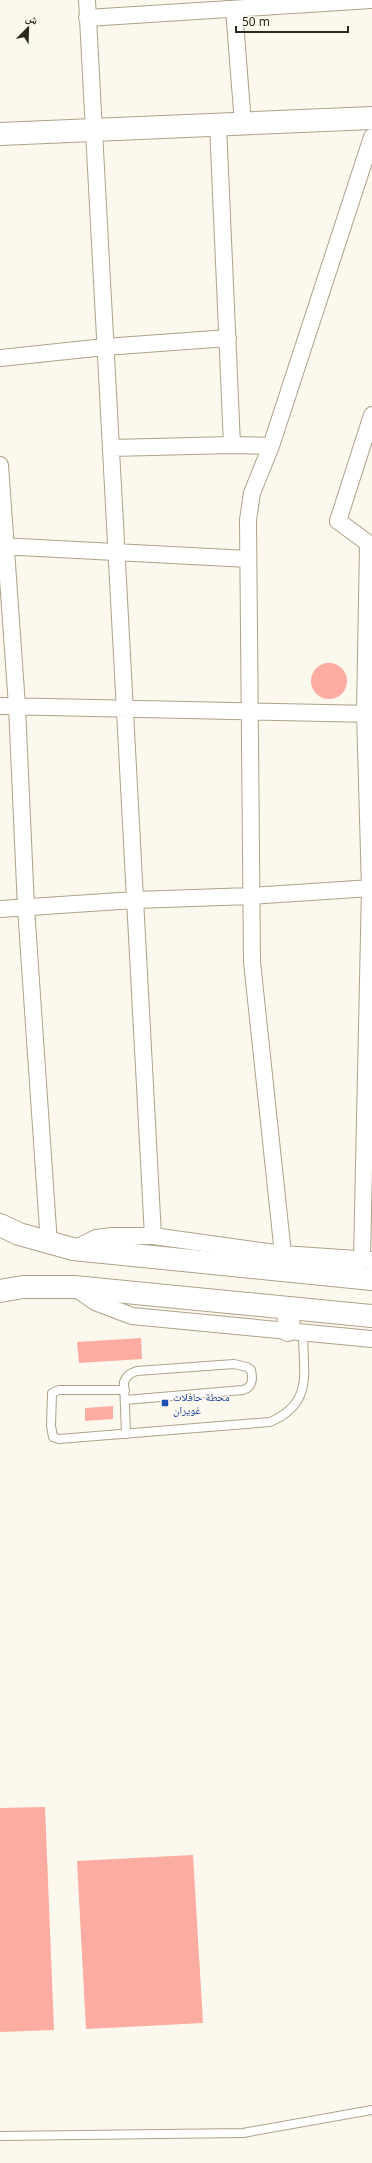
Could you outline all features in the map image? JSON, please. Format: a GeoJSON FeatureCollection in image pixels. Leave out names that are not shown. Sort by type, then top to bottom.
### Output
{"type":"FeatureCollection","features":[{"type":"Feature","properties":{"kind":"street"},"geometry":{"type":"LineString","coordinates":[[87,0],[153,1236]]}},
{"type":"Feature","properties":{"kind":"street"},"geometry":{"type":"LineString","coordinates":[[87,18],[198,6],[234,9],[271,3],[372,0]]}},
{"type":"Feature","properties":{"kind":"street"},"geometry":{"type":"LineString","coordinates":[[234,9],[242,124]]}},
{"type":"Feature","properties":{"kind":"street"},"geometry":{"type":"LineString","coordinates":[[0,134],[372,118]]}},
{"type":"Feature","properties":{"kind":"street"},"geometry":{"type":"LineString","coordinates":[[218,125],[232,445]]}},
{"type":"Feature","properties":{"kind":"street"},"geometry":{"type":"LineString","coordinates":[[283,1254],[252,962],[248,520],[252,493],[271,446],[372,137]]}},
{"type":"Feature","properties":{"kind":"street"},"geometry":{"type":"LineString","coordinates":[[0,358],[105,347],[228,338]]}},
{"type":"Feature","properties":{"kind":"street"},"geometry":{"type":"LineString","coordinates":[[73,1250],[96,1238],[112,1236],[153,1236],[283,1254],[367,1260],[371,888],[368,713],[370,544],[338,521],[372,417]]}},
{"type":"Feature","properties":{"kind":"street"},"geometry":{"type":"LineString","coordinates":[[111,448],[232,445],[271,446]]}},
{"type":"Feature","properties":{"kind":"street"},"geometry":{"type":"LineString","coordinates":[[0,465],[2,546],[17,706],[26,908],[49,1244]]}},
{"type":"Feature","properties":{"kind":"street"},"geometry":{"type":"LineString","coordinates":[[2,546],[248,559]]}},
{"type":"Feature","properties":{"kind":"street"},"geometry":{"type":"LineString","coordinates":[[0,706],[368,713]]}},
{"type":"Feature","properties":{"kind":"street"},"geometry":{"type":"LineString","coordinates":[[0,909],[135,900],[251,896],[371,888]]}},
{"type":"Feature","properties":{"kind":"street"},"geometry":{"type":"LineString","coordinates":[[0,1225],[19,1234],[73,1250],[372,1279]]}},
{"type":"Feature","properties":{"kind":"street"},"geometry":{"type":"LineString","coordinates":[[0,1291],[23,1287],[74,1287],[372,1316]]}},
{"type":"Feature","properties":{"kind":"street"},"geometry":{"type":"LineString","coordinates":[[74,1287],[95,1302],[132,1316],[372,1339]]}},
{"type":"Feature","properties":{"kind":"street"},"geometry":{"type":"LineString","coordinates":[[289,1308],[296,1331]]}},
{"type":"Feature","properties":{"kind":"lane"},"geometry":{"type":"LineString","coordinates":[[125,1390],[56,1391],[50,1397],[51,1426],[54,1436],[58,1440],[263,1424],[279,1418],[294,1408],[301,1394],[296,1331]]}},
{"type":"Feature","properties":{"kind":"lane"},"geometry":{"type":"LineString","coordinates":[[125,1400],[243,1390],[250,1385],[252,1374],[251,1370],[247,1366],[234,1364],[137,1371],[126,1376],[125,1400],[126,1434]]}},
{"type":"Feature","properties":{"kind":"lane"},"geometry":{"type":"LineString","coordinates":[[0,2136],[243,2133],[372,2110]]}},
{"type":"Feature","properties":{"kind":"building"},"geometry":{"type":"Polygon","coordinates":[[[333,663],[342,668],[346,674],[346,688],[342,694],[333,699],[325,699],[316,694],[312,688],[311,677],[316,668],[322,664],[333,663]]]}},
{"type":"Feature","properties":{"kind":"building"},"geometry":{"type":"Polygon","coordinates":[[[141,1338],[142,1359],[79,1363],[77,1342],[141,1338]]]}},
{"type":"Feature","properties":{"kind":"building"},"geometry":{"type":"Polygon","coordinates":[[[113,1406],[113,1419],[85,1421],[85,1408],[113,1406]]]}},
{"type":"Feature","properties":{"kind":"building"},"geometry":{"type":"Polygon","coordinates":[[[45,1807],[54,2030],[0,2032],[0,1808],[45,1807]]]}},
{"type":"Feature","properties":{"kind":"building"},"geometry":{"type":"Polygon","coordinates":[[[193,1855],[203,2023],[86,2029],[77,1861],[193,1855]]]}},
{"type":"Feature","properties":{"kind":"place","name":"محطة حافلات غويران"},"geometry":{"type":"Point","coordinates":[165,1403]}}]}
